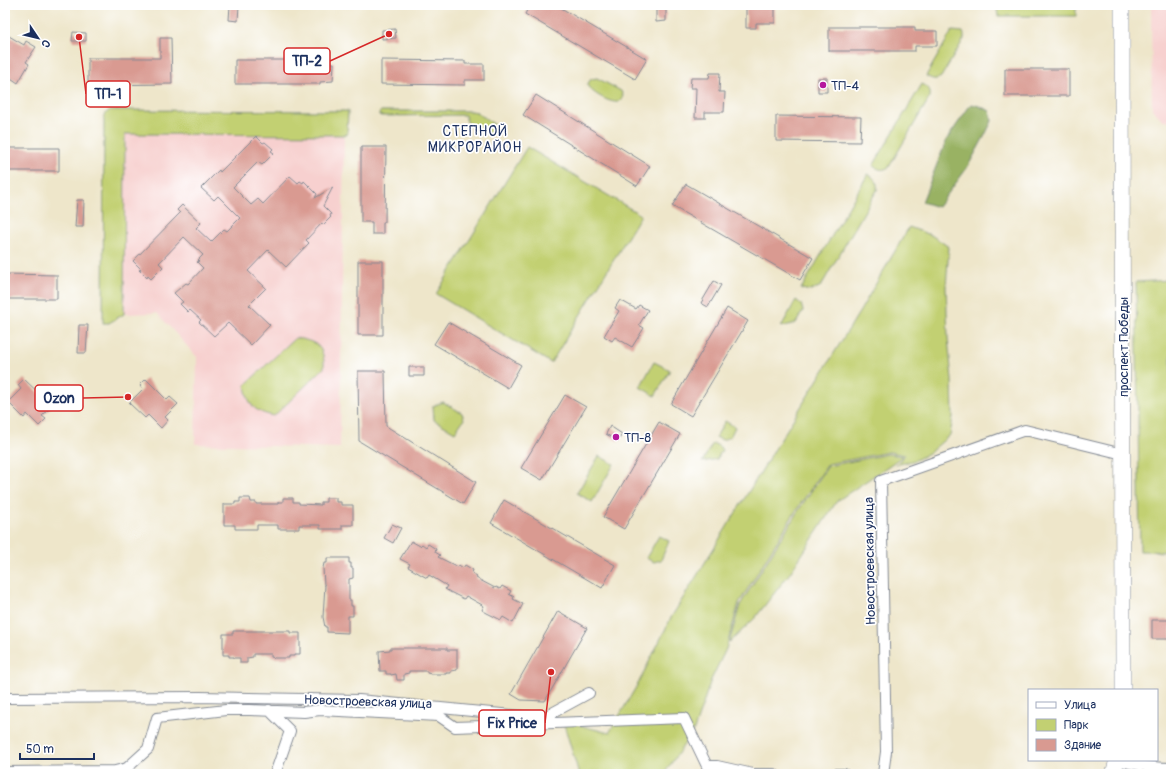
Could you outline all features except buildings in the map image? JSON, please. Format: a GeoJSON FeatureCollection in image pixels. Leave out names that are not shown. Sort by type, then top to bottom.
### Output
{"type":"FeatureCollection","features":[{"type":"Feature","properties":{"kind":"street","name":"проспект Победы"},"geometry":{"type":"LineString","coordinates":[[1122,5],[1123,689]]}},
{"type":"Feature","properties":{"kind":"street","name":"Новостроевская улица"},"geometry":{"type":"LineString","coordinates":[[883,774],[886,752],[881,481],[1025,430],[1123,454]]}},
{"type":"Feature","properties":{"kind":"street"},"geometry":{"type":"LineString","coordinates":[[5,698],[200,697],[359,700],[543,718],[589,693]]}},
{"type":"Feature","properties":{"kind":"street","name":"Новостроевская улица"},"geometry":{"type":"LineString","coordinates":[[5,772],[125,771],[148,748],[157,718],[226,710],[304,712],[320,710],[439,716],[455,727],[684,718],[705,770],[716,766],[753,774],[774,774]]}},
{"type":"Feature","properties":{"kind":"street"},"geometry":{"type":"LineString","coordinates":[[270,710],[290,731],[275,774]]}},
{"type":"Feature","properties":{"kind":"street"},"geometry":{"type":"LineString","coordinates":[[1113,774],[1117,761]]}},
{"type":"Feature","properties":{"kind":"street"},"geometry":{"type":"LineString","coordinates":[[1120,761],[1156,768],[1171,768]]}},
{"type":"Feature","properties":{"kind":"street"},"geometry":{"type":"LineString","coordinates":[[832,774],[844,774]]}},
{"type":"Feature","properties":{"kind":"shaded area"},"geometry":{"type":"Polygon","coordinates":[[[1151,5],[1171,5],[1171,121],[1163,120],[1152,109],[1151,5]]]}},
{"type":"Feature","properties":{"kind":"shaded area"},"geometry":{"type":"Polygon","coordinates":[[[124,134],[344,135],[340,448],[195,444],[197,357],[157,313],[124,314],[124,134]]]}},
{"type":"Feature","properties":{"kind":"green space"},"geometry":{"type":"Polygon","coordinates":[[[1000,5],[1076,5],[1076,16],[998,16],[997,10],[1000,5]]]}},
{"type":"Feature","properties":{"kind":"green space"},"geometry":{"type":"Polygon","coordinates":[[[952,31],[963,32],[964,39],[941,77],[934,79],[926,76],[952,31]]]}},
{"type":"Feature","properties":{"kind":"green space"},"geometry":{"type":"Polygon","coordinates":[[[597,78],[621,91],[623,96],[619,102],[606,100],[589,88],[587,85],[591,79],[597,78]]]}},
{"type":"Feature","properties":{"kind":"green space"},"geometry":{"type":"Polygon","coordinates":[[[922,84],[929,89],[930,97],[889,167],[881,170],[873,166],[922,84]]]}},
{"type":"Feature","properties":{"kind":"green space"},"geometry":{"type":"Polygon","coordinates":[[[971,104],[990,111],[992,121],[984,137],[967,168],[938,207],[922,202],[947,139],[971,104]]]}},
{"type":"Feature","properties":{"kind":"green space"},"geometry":{"type":"Polygon","coordinates":[[[110,110],[348,111],[347,135],[125,134],[124,314],[109,323],[103,323],[104,118],[106,113],[110,110]]]}},
{"type":"Feature","properties":{"kind":"green space"},"geometry":{"type":"Polygon","coordinates":[[[381,111],[471,111],[476,112],[498,127],[495,133],[488,134],[467,122],[465,115],[382,116],[379,115],[381,111]]]}},
{"type":"Feature","properties":{"kind":"green space"},"geometry":{"type":"Polygon","coordinates":[[[527,147],[641,215],[551,363],[436,294],[527,147]]]}},
{"type":"Feature","properties":{"kind":"green space"},"geometry":{"type":"Polygon","coordinates":[[[868,174],[876,180],[877,190],[821,286],[811,291],[801,289],[868,174]]]}},
{"type":"Feature","properties":{"kind":"green space"},"geometry":{"type":"Polygon","coordinates":[[[909,227],[931,235],[949,247],[946,287],[953,417],[950,435],[929,453],[916,460],[895,465],[905,455],[889,452],[828,464],[795,512],[739,603],[726,649],[711,680],[694,730],[664,774],[579,774],[563,721],[609,733],[639,682],[672,616],[860,311],[909,227]]]}},
{"type":"Feature","properties":{"kind":"green space"},"geometry":{"type":"Polygon","coordinates":[[[1171,280],[1171,552],[1140,551],[1136,282],[1171,280]]]}},
{"type":"Feature","properties":{"kind":"green space"},"geometry":{"type":"Polygon","coordinates":[[[796,300],[801,304],[803,311],[796,323],[781,327],[796,300]]]}},
{"type":"Feature","properties":{"kind":"green space"},"geometry":{"type":"Polygon","coordinates":[[[295,338],[309,341],[318,346],[323,354],[324,368],[274,416],[261,412],[250,403],[245,385],[295,338]]]}},
{"type":"Feature","properties":{"kind":"green space"},"geometry":{"type":"Polygon","coordinates":[[[654,362],[670,370],[655,396],[640,387],[654,362]]]}},
{"type":"Feature","properties":{"kind":"green space"},"geometry":{"type":"Polygon","coordinates":[[[443,402],[462,413],[464,419],[455,432],[434,420],[433,406],[443,402]]]}},
{"type":"Feature","properties":{"kind":"green space"},"geometry":{"type":"Polygon","coordinates":[[[725,421],[735,427],[730,437],[722,440],[716,437],[725,421]]]}},
{"type":"Feature","properties":{"kind":"green space"},"geometry":{"type":"Polygon","coordinates":[[[713,443],[722,450],[717,459],[702,462],[713,443]]]}},
{"type":"Feature","properties":{"kind":"green space"},"geometry":{"type":"Polygon","coordinates":[[[888,454],[903,456],[837,501],[790,573],[755,618],[729,643],[740,605],[796,514],[828,466],[888,454]]]}},
{"type":"Feature","properties":{"kind":"green space"},"geometry":{"type":"Polygon","coordinates":[[[599,456],[614,464],[592,502],[577,493],[599,456]]]}},
{"type":"Feature","properties":{"kind":"green space"},"geometry":{"type":"Polygon","coordinates":[[[659,536],[669,541],[661,560],[654,562],[646,558],[659,536]]]}},
{"type":"Feature","properties":{"kind":"place","name":"ТП-2"},"geometry":{"type":"Point","coordinates":[389,34]}},
{"type":"Feature","properties":{"kind":"place","name":"ТП-1"},"geometry":{"type":"Point","coordinates":[79,37]}},
{"type":"Feature","properties":{"kind":"place","name":"ТП-4"},"geometry":{"type":"Point","coordinates":[823,85]}},
{"type":"Feature","properties":{"kind":"place","name":"Ozon"},"geometry":{"type":"Point","coordinates":[128,397]}},
{"type":"Feature","properties":{"kind":"place","name":"ТП-8"},"geometry":{"type":"Point","coordinates":[616,437]}},
{"type":"Feature","properties":{"kind":"place","name":"Fix Price"},"geometry":{"type":"Point","coordinates":[551,672]}},
{"type":"Feature","properties":{"kind":"district","name":"СТЕПНОЙ МИКРОРАЙОН"},"geometry":{"type":"Point","coordinates":[475,140]}}]}
